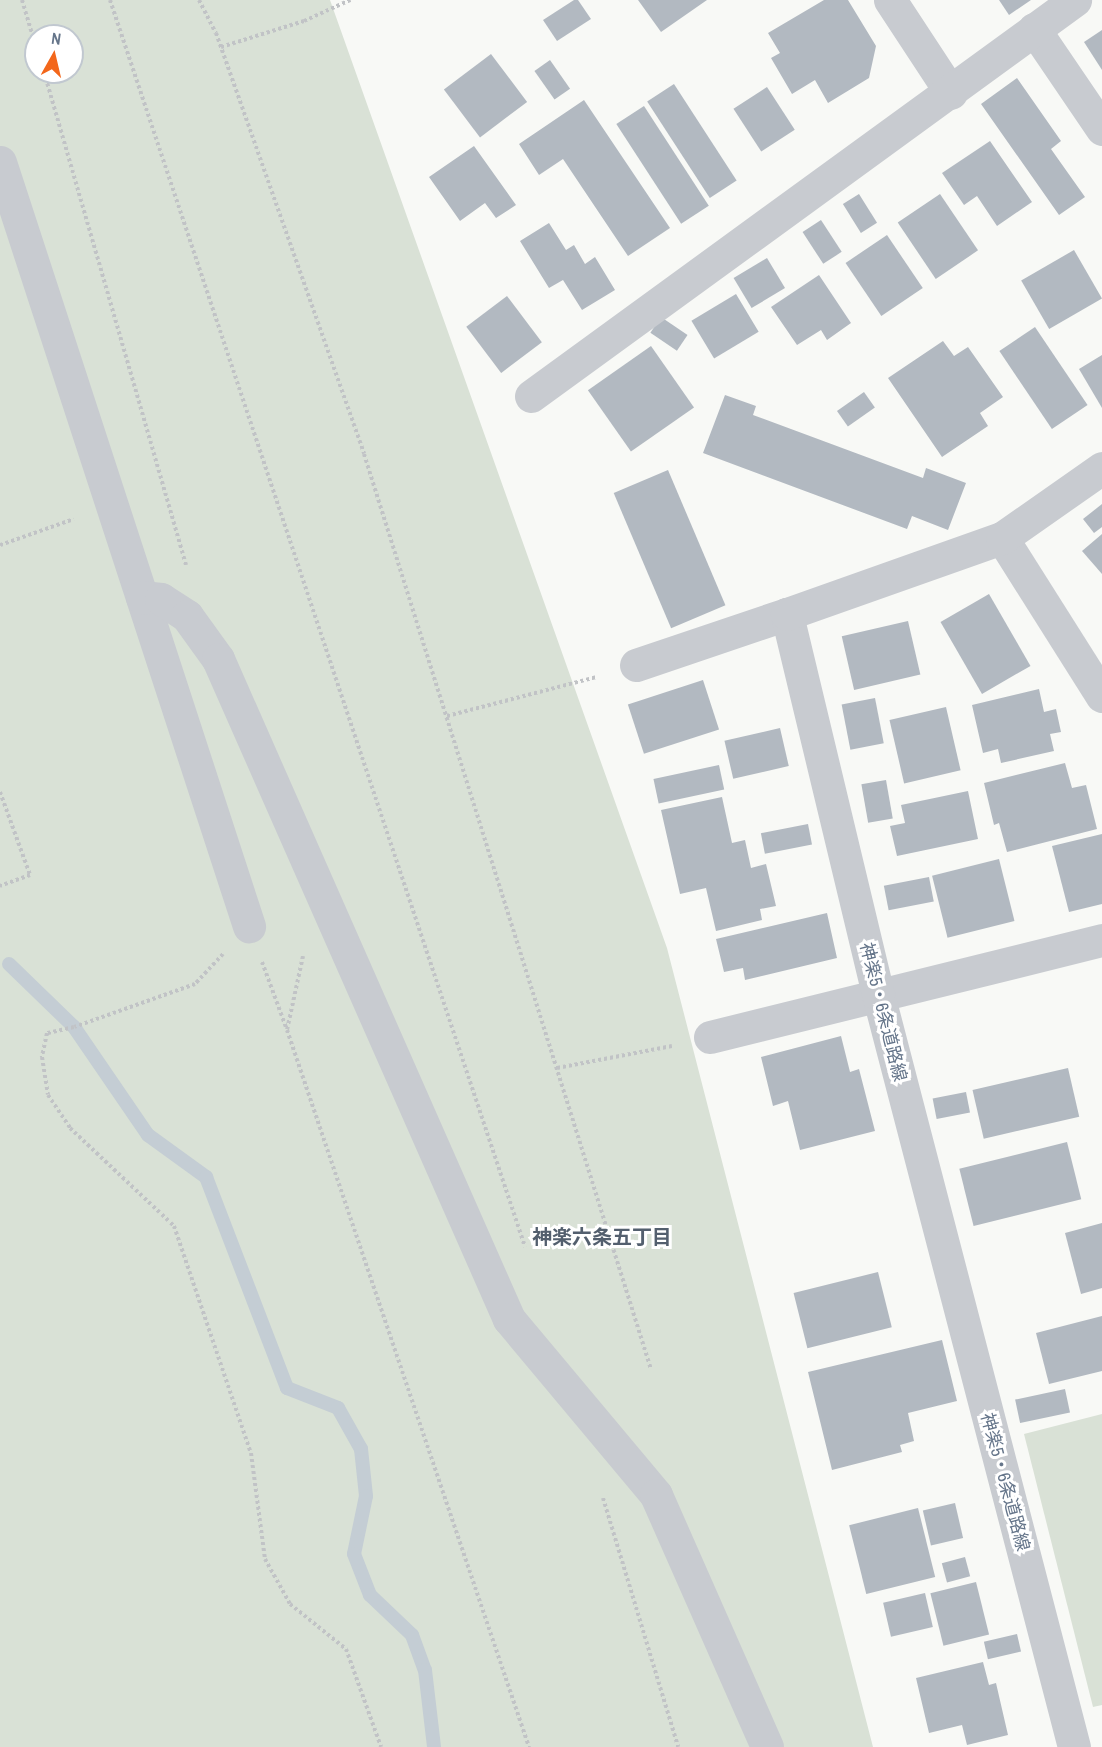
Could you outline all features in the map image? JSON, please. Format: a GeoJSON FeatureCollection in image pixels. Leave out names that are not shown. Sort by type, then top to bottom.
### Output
{"type":"FeatureCollection","features":[{"type":"Feature","properties":{"kind":"street"},"geometry":{"type":"LineString","coordinates":[[890,0],[951,93]]}},
{"type":"Feature","properties":{"kind":"street"},"geometry":{"type":"LineString","coordinates":[[531,396],[951,93],[1075,0]]}},
{"type":"Feature","properties":{"kind":"street"},"geometry":{"type":"LineString","coordinates":[[1034,29],[1102,129]]}},
{"type":"Feature","properties":{"kind":"street"},"geometry":{"type":"LineString","coordinates":[[0,162],[249,926]]}},
{"type":"Feature","properties":{"kind":"street"},"geometry":{"type":"LineString","coordinates":[[636,665],[1002,538],[1102,468]]}},
{"type":"Feature","properties":{"kind":"street"},"geometry":{"type":"LineString","coordinates":[[1002,538],[1102,696]]}},
{"type":"Feature","properties":{"kind":"street"},"geometry":{"type":"LineString","coordinates":[[142,597],[161,599],[187,616],[218,659],[509,1319],[656,1495],[766,1747]]}},
{"type":"Feature","properties":{"kind":"street","name":"神楽5・6条道路線"},"geometry":{"type":"LineString","coordinates":[[787,614],[878,994],[1074,1747]]}},
{"type":"Feature","properties":{"kind":"street"},"geometry":{"type":"LineString","coordinates":[[710,1037],[1102,940]]}},
{"type":"Feature","properties":{"kind":"path"},"geometry":{"type":"LineString","coordinates":[[22,0],[29,24]]}},
{"type":"Feature","properties":{"kind":"path"},"geometry":{"type":"LineString","coordinates":[[110,0],[526,1252]]}},
{"type":"Feature","properties":{"kind":"path"},"geometry":{"type":"LineString","coordinates":[[199,0],[221,47],[364,454],[651,1369]]}},
{"type":"Feature","properties":{"kind":"path"},"geometry":{"type":"LineString","coordinates":[[221,47],[304,21],[350,0]]}},
{"type":"Feature","properties":{"kind":"path"},"geometry":{"type":"LineString","coordinates":[[47,84],[192,585],[187,616]]}},
{"type":"Feature","properties":{"kind":"path"},"geometry":{"type":"LineString","coordinates":[[0,545],[112,507]]}},
{"type":"Feature","properties":{"kind":"path"},"geometry":{"type":"LineString","coordinates":[[447,716],[636,665]]}},
{"type":"Feature","properties":{"kind":"path"},"geometry":{"type":"LineString","coordinates":[[0,792],[30,875],[0,886]]}},
{"type":"Feature","properties":{"kind":"path"},"geometry":{"type":"LineString","coordinates":[[381,1747],[346,1648],[290,1604],[265,1559],[251,1453],[174,1226],[70,1128],[48,1095],[42,1057],[47,1034],[195,984],[249,926],[287,1030],[529,1747]]}},
{"type":"Feature","properties":{"kind":"path"},"geometry":{"type":"LineString","coordinates":[[287,1030],[306,945]]}},
{"type":"Feature","properties":{"kind":"path"},"geometry":{"type":"LineString","coordinates":[[558,1068],[659,1049]]}},
{"type":"Feature","properties":{"kind":"path"},"geometry":{"type":"LineString","coordinates":[[602,1495],[678,1747]]}},
{"type":"Feature","properties":{"kind":"shaded area"},"geometry":{"type":"Polygon","coordinates":[[[0,0],[330,0],[667,948],[873,1747],[0,1747],[0,0]]]}},
{"type":"Feature","properties":{"kind":"shaded area"},"geometry":{"type":"Polygon","coordinates":[[[1102,1414],[1102,1705],[1093,1707],[1024,1434],[1102,1414]]]}},
{"type":"Feature","properties":{"kind":"building"},"geometry":{"type":"Polygon","coordinates":[[[574,0],[578,0],[591,19],[557,41],[543,20],[574,0]]]}},
{"type":"Feature","properties":{"kind":"building"},"geometry":{"type":"Polygon","coordinates":[[[638,0],[707,0],[661,32],[638,0]]]}},
{"type":"Feature","properties":{"kind":"building"},"geometry":{"type":"Polygon","coordinates":[[[824,0],[848,0],[876,46],[869,78],[828,103],[815,80],[792,94],[771,58],[780,53],[768,33],[824,0]]]}},
{"type":"Feature","properties":{"kind":"building"},"geometry":{"type":"Polygon","coordinates":[[[999,0],[1031,0],[1009,15],[999,0]]]}},
{"type":"Feature","properties":{"kind":"building"},"geometry":{"type":"Polygon","coordinates":[[[1102,30],[1102,70],[1084,42],[1102,30]]]}},
{"type":"Feature","properties":{"kind":"building"},"geometry":{"type":"Polygon","coordinates":[[[491,54],[527,102],[480,137],[444,90],[491,54]]]}},
{"type":"Feature","properties":{"kind":"building"},"geometry":{"type":"Polygon","coordinates":[[[550,60],[570,89],[555,100],[534,71],[550,60]]]}},
{"type":"Feature","properties":{"kind":"building"},"geometry":{"type":"Polygon","coordinates":[[[1017,78],[1061,141],[1051,149],[1085,197],[1059,215],[981,104],[1017,78]]]}},
{"type":"Feature","properties":{"kind":"building"},"geometry":{"type":"Polygon","coordinates":[[[674,84],[737,180],[710,198],[647,101],[674,84]]]}},
{"type":"Feature","properties":{"kind":"building"},"geometry":{"type":"Polygon","coordinates":[[[767,87],[795,130],[761,152],[733,109],[767,87]]]}},
{"type":"Feature","properties":{"kind":"building"},"geometry":{"type":"Polygon","coordinates":[[[584,100],[670,228],[628,256],[563,159],[539,175],[519,144],[584,100]]]}},
{"type":"Feature","properties":{"kind":"building"},"geometry":{"type":"Polygon","coordinates":[[[644,106],[709,206],[681,224],[616,124],[644,106]]]}},
{"type":"Feature","properties":{"kind":"building"},"geometry":{"type":"Polygon","coordinates":[[[990,141],[1032,202],[997,226],[977,196],[964,205],[942,173],[990,141]]]}},
{"type":"Feature","properties":{"kind":"building"},"geometry":{"type":"Polygon","coordinates":[[[474,146],[516,205],[496,218],[485,203],[460,221],[429,177],[474,146]]]}},
{"type":"Feature","properties":{"kind":"building"},"geometry":{"type":"Polygon","coordinates":[[[859,194],[877,223],[861,233],[843,204],[859,194]]]}},
{"type":"Feature","properties":{"kind":"building"},"geometry":{"type":"Polygon","coordinates":[[[940,194],[978,250],[936,279],[898,223],[940,194]]]}},
{"type":"Feature","properties":{"kind":"building"},"geometry":{"type":"Polygon","coordinates":[[[821,220],[842,252],[823,264],[803,232],[821,220]]]}},
{"type":"Feature","properties":{"kind":"building"},"geometry":{"type":"Polygon","coordinates":[[[549,223],[566,250],[574,245],[585,264],[595,257],[615,290],[582,310],[563,280],[549,288],[520,241],[549,223]]]}},
{"type":"Feature","properties":{"kind":"building"},"geometry":{"type":"Polygon","coordinates":[[[887,235],[923,288],[881,316],[846,263],[887,235]]]}},
{"type":"Feature","properties":{"kind":"building"},"geometry":{"type":"Polygon","coordinates":[[[1074,250],[1102,298],[1049,329],[1021,280],[1074,250]]]}},
{"type":"Feature","properties":{"kind":"building"},"geometry":{"type":"Polygon","coordinates":[[[767,258],[785,288],[752,308],[734,278],[767,258]]]}},
{"type":"Feature","properties":{"kind":"building"},"geometry":{"type":"Polygon","coordinates":[[[819,275],[851,323],[827,340],[821,330],[797,345],[771,307],[819,275]]]}},
{"type":"Feature","properties":{"kind":"building"},"geometry":{"type":"Polygon","coordinates":[[[736,294],[759,332],[714,358],[691,321],[736,294]]]}},
{"type":"Feature","properties":{"kind":"building"},"geometry":{"type":"Polygon","coordinates":[[[507,296],[542,342],[501,373],[466,327],[507,296]]]}},
{"type":"Feature","properties":{"kind":"building"},"geometry":{"type":"Polygon","coordinates":[[[661,317],[688,335],[677,351],[650,333],[661,317]]]}},
{"type":"Feature","properties":{"kind":"building"},"geometry":{"type":"Polygon","coordinates":[[[1035,327],[1088,405],[1052,429],[999,351],[1035,327]]]}},
{"type":"Feature","properties":{"kind":"building"},"geometry":{"type":"Polygon","coordinates":[[[943,341],[954,356],[968,347],[1003,397],[980,413],[988,426],[942,457],[888,378],[943,341]]]}},
{"type":"Feature","properties":{"kind":"building"},"geometry":{"type":"Polygon","coordinates":[[[651,346],[694,407],[631,452],[588,390],[651,346]]]}},
{"type":"Feature","properties":{"kind":"building"},"geometry":{"type":"Polygon","coordinates":[[[1102,355],[1102,408],[1079,369],[1102,355]]]}},
{"type":"Feature","properties":{"kind":"building"},"geometry":{"type":"Polygon","coordinates":[[[864,392],[875,408],[848,426],[837,411],[864,392]]]}},
{"type":"Feature","properties":{"kind":"building"},"geometry":{"type":"Polygon","coordinates":[[[725,395],[756,406],[753,415],[923,478],[926,468],[966,483],[948,530],[912,516],[907,529],[703,453],[725,395]]]}},
{"type":"Feature","properties":{"kind":"building"},"geometry":{"type":"Polygon","coordinates":[[[668,470],[725,605],[671,628],[614,493],[668,470]]]}},
{"type":"Feature","properties":{"kind":"building"},"geometry":{"type":"Polygon","coordinates":[[[1102,504],[1102,527],[1094,533],[1083,519],[1102,504]]]}},
{"type":"Feature","properties":{"kind":"building"},"geometry":{"type":"Polygon","coordinates":[[[1102,534],[1102,574],[1082,551],[1102,534]]]}},
{"type":"Feature","properties":{"kind":"building"},"geometry":{"type":"Polygon","coordinates":[[[989,594],[1030,666],[982,694],[941,622],[989,594]]]}},
{"type":"Feature","properties":{"kind":"building"},"geometry":{"type":"Polygon","coordinates":[[[908,621],[920,675],[854,690],[842,636],[908,621]]]}},
{"type":"Feature","properties":{"kind":"building"},"geometry":{"type":"Polygon","coordinates":[[[703,680],[719,729],[644,754],[628,704],[703,680]]]}},
{"type":"Feature","properties":{"kind":"building"},"geometry":{"type":"Polygon","coordinates":[[[1039,689],[1044,712],[1056,709],[1061,732],[1050,734],[1054,751],[1001,763],[998,749],[983,753],[972,705],[1039,689]]]}},
{"type":"Feature","properties":{"kind":"building"},"geometry":{"type":"Polygon","coordinates":[[[875,698],[884,743],[850,750],[842,704],[875,698]]]}},
{"type":"Feature","properties":{"kind":"building"},"geometry":{"type":"Polygon","coordinates":[[[946,707],[961,770],[904,783],[889,720],[946,707]]]}},
{"type":"Feature","properties":{"kind":"building"},"geometry":{"type":"Polygon","coordinates":[[[780,728],[789,766],[733,779],[724,741],[780,728]]]}},
{"type":"Feature","properties":{"kind":"building"},"geometry":{"type":"Polygon","coordinates":[[[1065,763],[1072,788],[1086,785],[1097,829],[1007,852],[999,823],[994,825],[984,783],[1065,763]]]}},
{"type":"Feature","properties":{"kind":"building"},"geometry":{"type":"Polygon","coordinates":[[[719,765],[724,789],[659,803],[653,779],[719,765]]]}},
{"type":"Feature","properties":{"kind":"building"},"geometry":{"type":"Polygon","coordinates":[[[886,780],[893,818],[868,823],[861,784],[886,780]]]}},
{"type":"Feature","properties":{"kind":"building"},"geometry":{"type":"Polygon","coordinates":[[[968,791],[978,839],[897,856],[890,826],[905,823],[901,805],[968,791]]]}},
{"type":"Feature","properties":{"kind":"building"},"geometry":{"type":"Polygon","coordinates":[[[722,797],[732,843],[745,840],[751,868],[766,864],[776,906],[760,909],[762,920],[716,931],[706,888],[680,894],[661,810],[722,797]]]}},
{"type":"Feature","properties":{"kind":"building"},"geometry":{"type":"Polygon","coordinates":[[[808,824],[812,845],[765,854],[761,833],[808,824]]]}},
{"type":"Feature","properties":{"kind":"building"},"geometry":{"type":"Polygon","coordinates":[[[1102,834],[1102,904],[1069,912],[1052,846],[1102,834]]]}},
{"type":"Feature","properties":{"kind":"building"},"geometry":{"type":"Polygon","coordinates":[[[999,859],[1014,921],[948,938],[932,876],[999,859]]]}},
{"type":"Feature","properties":{"kind":"building"},"geometry":{"type":"Polygon","coordinates":[[[929,877],[934,902],[889,910],[884,886],[929,877]]]}},
{"type":"Feature","properties":{"kind":"building"},"geometry":{"type":"Polygon","coordinates":[[[827,913],[837,958],[745,980],[743,968],[724,972],[716,939],[827,913]]]}},
{"type":"Feature","properties":{"kind":"building"},"geometry":{"type":"Polygon","coordinates":[[[841,1036],[850,1072],[859,1069],[875,1131],[800,1150],[788,1101],[773,1106],[761,1057],[841,1036]]]}},
{"type":"Feature","properties":{"kind":"building"},"geometry":{"type":"Polygon","coordinates":[[[1068,1068],[1079,1117],[984,1139],[973,1090],[1068,1068]]]}},
{"type":"Feature","properties":{"kind":"building"},"geometry":{"type":"Polygon","coordinates":[[[966,1092],[970,1113],[937,1119],[933,1098],[966,1092]]]}},
{"type":"Feature","properties":{"kind":"building"},"geometry":{"type":"Polygon","coordinates":[[[1067,1142],[1081,1199],[974,1226],[959,1169],[1067,1142]]]}},
{"type":"Feature","properties":{"kind":"building"},"geometry":{"type":"Polygon","coordinates":[[[1102,1223],[1102,1288],[1081,1294],[1065,1233],[1102,1223]]]}},
{"type":"Feature","properties":{"kind":"building"},"geometry":{"type":"Polygon","coordinates":[[[878,1272],[892,1327],[807,1348],[794,1293],[878,1272]]]}},
{"type":"Feature","properties":{"kind":"building"},"geometry":{"type":"Polygon","coordinates":[[[1102,1316],[1102,1371],[1049,1384],[1036,1333],[1102,1316]]]}},
{"type":"Feature","properties":{"kind":"building"},"geometry":{"type":"Polygon","coordinates":[[[942,1340],[957,1401],[908,1413],[914,1441],[900,1445],[902,1452],[832,1470],[808,1372],[942,1340]]]}},
{"type":"Feature","properties":{"kind":"building"},"geometry":{"type":"Polygon","coordinates":[[[1065,1389],[1070,1412],[1020,1423],[1015,1400],[1065,1389]]]}},
{"type":"Feature","properties":{"kind":"building"},"geometry":{"type":"Polygon","coordinates":[[[955,1503],[963,1538],[931,1546],[923,1510],[955,1503]]]}},
{"type":"Feature","properties":{"kind":"building"},"geometry":{"type":"Polygon","coordinates":[[[918,1508],[935,1577],[866,1594],[849,1525],[918,1508]]]}},
{"type":"Feature","properties":{"kind":"building"},"geometry":{"type":"Polygon","coordinates":[[[965,1557],[970,1576],[947,1583],[942,1563],[965,1557]]]}},
{"type":"Feature","properties":{"kind":"building"},"geometry":{"type":"Polygon","coordinates":[[[976,1582],[989,1634],[943,1646],[930,1593],[976,1582]]]}},
{"type":"Feature","properties":{"kind":"building"},"geometry":{"type":"Polygon","coordinates":[[[925,1593],[933,1627],[891,1637],[883,1603],[925,1593]]]}},
{"type":"Feature","properties":{"kind":"building"},"geometry":{"type":"Polygon","coordinates":[[[1017,1634],[1021,1652],[988,1659],[984,1642],[1017,1634]]]}},
{"type":"Feature","properties":{"kind":"building"},"geometry":{"type":"Polygon","coordinates":[[[983,1662],[989,1685],[996,1683],[1008,1735],[967,1745],[962,1725],[929,1733],[916,1678],[983,1662]]]}},
{"type":"Feature","properties":{"kind":"waterway"},"geometry":{"type":"LineString","coordinates":[[9,964],[74,1027],[148,1135],[206,1177],[287,1388],[338,1408],[361,1449],[366,1496],[354,1554],[370,1595],[412,1635],[425,1670],[434,1747]]}},
{"type":"Feature","properties":{"kind":"district","name":"神楽六条五丁目"},"geometry":{"type":"Point","coordinates":[602,1236]}}]}
